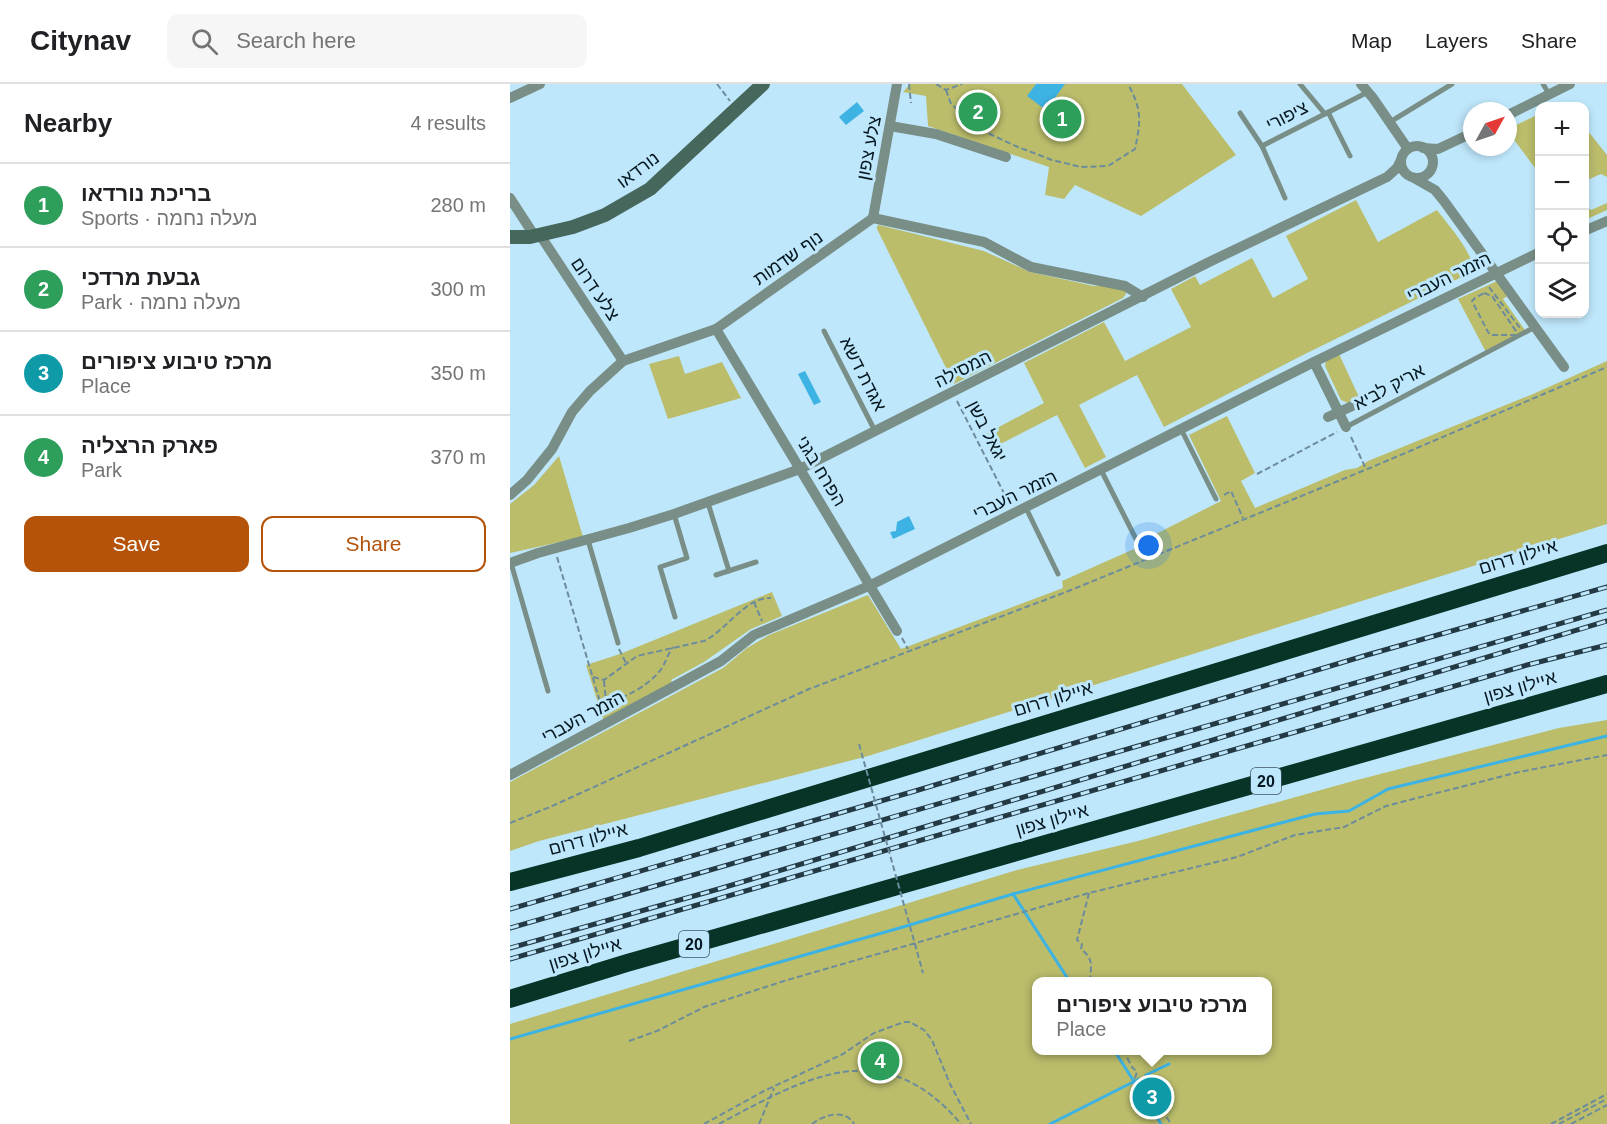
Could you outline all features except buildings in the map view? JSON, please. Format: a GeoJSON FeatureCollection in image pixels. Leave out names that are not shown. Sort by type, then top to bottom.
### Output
{"type":"FeatureCollection","features":[{"type":"Feature","properties":{"kind":"highway","name":"איילון דרום"},"geometry":{"type":"LineString","coordinates":[[510,882],[639,848],[1607,552]]}},
{"type":"Feature","properties":{"kind":"highway","name":"איילון צפון"},"geometry":{"type":"LineString","coordinates":[[510,999],[627,963],[1607,684]]}},
{"type":"Feature","properties":{"kind":"highway"},"geometry":{"type":"LineString","coordinates":[[1460,726],[1607,690]]}},
{"type":"Feature","properties":{"kind":"street"},"geometry":{"type":"LineString","coordinates":[[510,98],[540,84]]}},
{"type":"Feature","properties":{"kind":"street","name":"נורדאו"},"geometry":{"type":"LineString","coordinates":[[510,237],[537,235],[573,227],[605,215],[650,189],[763,84]]}},
{"type":"Feature","properties":{"kind":"street","name":"צלע צפון"},"geometry":{"type":"LineString","coordinates":[[873,218],[897,84]]}},
{"type":"Feature","properties":{"kind":"street"},"geometry":{"type":"LineString","coordinates":[[1517,110],[1570,84]]}},
{"type":"Feature","properties":{"kind":"street"},"geometry":{"type":"LineString","coordinates":[[1365,88],[1408,149]]}},
{"type":"Feature","properties":{"kind":"street"},"geometry":{"type":"LineString","coordinates":[[890,126],[936,134],[1006,157]]}},
{"type":"Feature","properties":{"kind":"street"},"geometry":{"type":"LineString","coordinates":[[1463,138],[1438,149],[1414,146],[1408,149],[1401,160],[1402,169],[1435,190],[1564,367]]}},
{"type":"Feature","properties":{"kind":"street"},"geometry":{"type":"LineString","coordinates":[[1412,177],[1424,176],[1449,145]]}},
{"type":"Feature","properties":{"kind":"street"},"geometry":{"type":"LineString","coordinates":[[1424,148],[1431,155],[1433,177],[1444,201]]}},
{"type":"Feature","properties":{"kind":"street","name":"המסילה"},"geometry":{"type":"LineString","coordinates":[[510,563],[708,503],[800,468],[876,432],[1207,263],[1387,177],[1397,168],[1401,160]]}},
{"type":"Feature","properties":{"kind":"street","name":"המסילה"},"geometry":{"type":"LineString","coordinates":[[1387,177],[1401,175],[1412,177]]}},
{"type":"Feature","properties":{"kind":"street","name":"צלע דרום"},"geometry":{"type":"LineString","coordinates":[[510,198],[623,361]]}},
{"type":"Feature","properties":{"kind":"street"},"geometry":{"type":"LineString","coordinates":[[873,218],[984,242],[1031,267],[1125,286],[1143,297]]}},
{"type":"Feature","properties":{"kind":"street","name":"נוף שדמות"},"geometry":{"type":"LineString","coordinates":[[510,495],[527,480],[552,449],[567,420],[590,391],[623,361],[716,329],[873,218]]}},
{"type":"Feature","properties":{"kind":"street"},"geometry":{"type":"LineString","coordinates":[[1589,229],[1607,221]]}},
{"type":"Feature","properties":{"kind":"street","name":"הזמר העברי"},"geometry":{"type":"LineString","coordinates":[[510,775],[721,661],[754,635],[871,585],[1314,362],[1535,254]]}},
{"type":"Feature","properties":{"kind":"street","name":"הפרח בגני"},"geometry":{"type":"LineString","coordinates":[[716,329],[897,631]]}},
{"type":"Feature","properties":{"kind":"street"},"geometry":{"type":"LineString","coordinates":[[1314,362],[1346,428]]}},
{"type":"Feature","properties":{"kind":"street"},"geometry":{"type":"LineString","coordinates":[[1328,417],[1359,403]]}},
{"type":"Feature","properties":{"kind":"street","name":"המסילה"},"geometry":{"type":"LineString","coordinates":[[510,556],[538,553]]}},
{"type":"Feature","properties":{"kind":"lane","name":"ציפורי"},"geometry":{"type":"LineString","coordinates":[[1300,84],[1327,113],[1350,156]]}},
{"type":"Feature","properties":{"kind":"lane"},"geometry":{"type":"LineString","coordinates":[[1390,122],[1452,84]]}},
{"type":"Feature","properties":{"kind":"lane"},"geometry":{"type":"LineString","coordinates":[[1543,84],[1549,94]]}},
{"type":"Feature","properties":{"kind":"lane","name":"ציפורי"},"geometry":{"type":"LineString","coordinates":[[1262,146],[1327,113],[1365,88]]}},
{"type":"Feature","properties":{"kind":"lane","name":"ציפורי"},"geometry":{"type":"LineString","coordinates":[[1240,112],[1262,146],[1286,198]]}},
{"type":"Feature","properties":{"kind":"lane","name":"אריק לביא"},"geometry":{"type":"LineString","coordinates":[[1346,428],[1535,327]]}},
{"type":"Feature","properties":{"kind":"lane","name":"אגדת דשא"},"geometry":{"type":"LineString","coordinates":[[824,331],[876,432]]}},
{"type":"Feature","properties":{"kind":"lane"},"geometry":{"type":"LineString","coordinates":[[1181,429],[1216,500]]}},
{"type":"Feature","properties":{"kind":"lane"},"geometry":{"type":"LineString","coordinates":[[1101,470],[1136,539]]}},
{"type":"Feature","properties":{"kind":"lane"},"geometry":{"type":"LineString","coordinates":[[708,503],[729,571]]}},
{"type":"Feature","properties":{"kind":"lane"},"geometry":{"type":"LineString","coordinates":[[1026,508],[1058,574]]}},
{"type":"Feature","properties":{"kind":"lane"},"geometry":{"type":"LineString","coordinates":[[674,514],[687,558],[660,567],[675,617]]}},
{"type":"Feature","properties":{"kind":"lane"},"geometry":{"type":"LineString","coordinates":[[588,540],[618,643]]}},
{"type":"Feature","properties":{"kind":"lane"},"geometry":{"type":"LineString","coordinates":[[716,575],[756,562]]}},
{"type":"Feature","properties":{"kind":"lane"},"geometry":{"type":"LineString","coordinates":[[510,563],[548,691]]}},
{"type":"Feature","properties":{"kind":"path"},"geometry":{"type":"LineString","coordinates":[[717,84],[736,109]]}},
{"type":"Feature","properties":{"kind":"path"},"geometry":{"type":"LineString","coordinates":[[909,84],[910,103]]}},
{"type":"Feature","properties":{"kind":"path"},"geometry":{"type":"LineString","coordinates":[[936,84],[946,90],[951,104],[981,130],[1026,150],[1081,167],[1108,166],[1135,149],[1141,120],[1136,98],[1128,84]]}},
{"type":"Feature","properties":{"kind":"path"},"geometry":{"type":"LineString","coordinates":[[946,90],[962,84]]}},
{"type":"Feature","properties":{"kind":"path"},"geometry":{"type":"LineString","coordinates":[[1487,284],[1524,332]]}},
{"type":"Feature","properties":{"kind":"path"},"geometry":{"type":"LineString","coordinates":[[1484,293],[1492,296],[1516,331],[1515,334],[1494,336],[1488,332],[1473,305],[1475,298],[1484,293]]}},
{"type":"Feature","properties":{"kind":"path"},"geometry":{"type":"LineString","coordinates":[[510,823],[809,689],[862,667],[1066,592],[1607,367]]}},
{"type":"Feature","properties":{"kind":"path","name":"יגאל בשן"},"geometry":{"type":"LineString","coordinates":[[953,393],[1014,513]]}},
{"type":"Feature","properties":{"kind":"path"},"geometry":{"type":"LineString","coordinates":[[1346,428],[1366,469]]}},
{"type":"Feature","properties":{"kind":"path","name":"אריק לביא"},"geometry":{"type":"LineString","coordinates":[[1257,474],[1346,428]]}},
{"type":"Feature","properties":{"kind":"path"},"geometry":{"type":"LineString","coordinates":[[1216,500],[1231,491],[1243,519]]}},
{"type":"Feature","properties":{"kind":"path"},"geometry":{"type":"LineString","coordinates":[[555,548],[604,716],[606,702],[604,680]]}},
{"type":"Feature","properties":{"kind":"path"},"geometry":{"type":"LineString","coordinates":[[604,680],[637,656],[704,641],[714,636],[754,602],[771,598]]}},
{"type":"Feature","properties":{"kind":"path"},"geometry":{"type":"LineString","coordinates":[[754,602],[766,630]]}},
{"type":"Feature","properties":{"kind":"path"},"geometry":{"type":"LineString","coordinates":[[618,643],[626,663]]}},
{"type":"Feature","properties":{"kind":"path"},"geometry":{"type":"LineString","coordinates":[[606,702],[627,694],[648,681],[661,668],[673,647]]}},
{"type":"Feature","properties":{"kind":"path"},"geometry":{"type":"LineString","coordinates":[[659,651],[666,656]]}},
{"type":"Feature","properties":{"kind":"path"},"geometry":{"type":"LineString","coordinates":[[593,677],[604,680]]}},
{"type":"Feature","properties":{"kind":"path"},"geometry":{"type":"LineString","coordinates":[[859,744],[923,973]]}},
{"type":"Feature","properties":{"kind":"path"},"geometry":{"type":"LineString","coordinates":[[629,1041],[657,1031],[704,1006],[1089,893],[1237,856],[1295,835],[1344,827],[1386,806],[1519,772],[1607,755]]}},
{"type":"Feature","properties":{"kind":"path"},"geometry":{"type":"LineString","coordinates":[[1089,893],[1080,933],[1077,936],[1079,943],[1082,944],[1081,948],[1088,953],[1091,960],[1090,977]]}},
{"type":"Feature","properties":{"kind":"path"},"geometry":{"type":"LineString","coordinates":[[704,1124],[775,1086],[843,1054],[874,1033],[904,1022],[910,1022],[924,1030],[932,1040],[950,1084],[971,1124]]}},
{"type":"Feature","properties":{"kind":"path"},"geometry":{"type":"LineString","coordinates":[[1126,1055],[1137,1072],[1137,1082],[1147,1080],[1151,1084],[1160,1098],[1161,1102],[1157,1104],[1171,1124]]}},
{"type":"Feature","properties":{"kind":"path"},"geometry":{"type":"LineString","coordinates":[[719,1124],[806,1080],[863,1069],[909,1080],[935,1097],[961,1124]]}},
{"type":"Feature","properties":{"kind":"path"},"geometry":{"type":"LineString","coordinates":[[759,1124],[775,1086]]}},
{"type":"Feature","properties":{"kind":"path"},"geometry":{"type":"LineString","coordinates":[[1551,1124],[1607,1094]]}},
{"type":"Feature","properties":{"kind":"path"},"geometry":{"type":"LineString","coordinates":[[1559,1124],[1607,1099]]}},
{"type":"Feature","properties":{"kind":"path"},"geometry":{"type":"LineString","coordinates":[[1571,1124],[1607,1105]]}},
{"type":"Feature","properties":{"kind":"path"},"geometry":{"type":"LineString","coordinates":[[812,1124],[834,1114],[844,1115],[854,1124]]}},
{"type":"Feature","properties":{"kind":"green space"},"geometry":{"type":"Polygon","coordinates":[[[910,84],[1182,84],[1236,155],[1141,216],[1075,185],[1064,199],[1045,195],[1049,167],[928,126],[926,96],[903,92],[910,84]]]}},
{"type":"Feature","properties":{"kind":"green space"},"geometry":{"type":"Polygon","coordinates":[[[1535,116],[1535,168],[1517,144],[1517,125],[1535,116]]]}},
{"type":"Feature","properties":{"kind":"green space"},"geometry":{"type":"Polygon","coordinates":[[[1589,132],[1607,155],[1607,177],[1601,174],[1589,179],[1589,132]]]}},
{"type":"Feature","properties":{"kind":"green space"},"geometry":{"type":"Polygon","coordinates":[[[1356,200],[1378,242],[1437,210],[1468,253],[1471,259],[1471,270],[1468,274],[1303,355],[1164,427],[1137,375],[1079,405],[1106,457],[1085,468],[1057,415],[989,450],[982,436],[1044,403],[1024,363],[1104,322],[1125,361],[1191,327],[1171,289],[1195,276],[1200,285],[1252,258],[1273,298],[1308,279],[1286,236],[1356,200]]]}},
{"type":"Feature","properties":{"kind":"green space"},"geometry":{"type":"Polygon","coordinates":[[[1607,203],[1607,210],[1589,218],[1589,209],[1591,210],[1607,203]]]}},
{"type":"Feature","properties":{"kind":"green space"},"geometry":{"type":"Polygon","coordinates":[[[879,225],[984,251],[1030,272],[1094,286],[1106,285],[1125,290],[1126,294],[1123,298],[954,384],[877,229],[879,225]]]}},
{"type":"Feature","properties":{"kind":"green space"},"geometry":{"type":"Polygon","coordinates":[[[1497,281],[1509,295],[1503,299],[1527,333],[1487,354],[1458,299],[1497,281]]]}},
{"type":"Feature","properties":{"kind":"green space"},"geometry":{"type":"Polygon","coordinates":[[[1339,354],[1359,397],[1348,403],[1341,400],[1325,366],[1326,360],[1339,354]]]}},
{"type":"Feature","properties":{"kind":"green space"},"geometry":{"type":"Polygon","coordinates":[[[679,356],[685,374],[722,362],[741,398],[668,419],[649,364],[679,356]]]}},
{"type":"Feature","properties":{"kind":"green space"},"geometry":{"type":"Polygon","coordinates":[[[1607,361],[1607,524],[868,756],[539,841],[510,851],[510,782],[723,668],[747,648],[769,635],[868,595],[901,649],[1063,588],[1062,581],[1143,545],[1142,541],[1221,501],[1189,435],[1227,416],[1255,473],[1241,481],[1255,508],[1345,470],[1357,468],[1368,461],[1533,394],[1607,361]]]}},
{"type":"Feature","properties":{"kind":"green space"},"geometry":{"type":"Polygon","coordinates":[[[559,456],[583,537],[510,553],[510,504],[534,485],[559,456]]]}},
{"type":"Feature","properties":{"kind":"green space"},"geometry":{"type":"Polygon","coordinates":[[[772,592],[782,616],[751,629],[704,662],[671,680],[673,685],[604,722],[586,665],[620,654],[772,592]]]}},
{"type":"Feature","properties":{"kind":"green space"},"geometry":{"type":"Polygon","coordinates":[[[1607,720],[1607,1124],[510,1124],[510,1024],[1017,870],[1138,841],[1353,781],[1559,728],[1607,720]]]}},
{"type":"Feature","properties":{"kind":"water"},"geometry":{"type":"Polygon","coordinates":[[[1036,84],[1065,84],[1046,110],[1027,96],[1036,84]]]}},
{"type":"Feature","properties":{"kind":"water"},"geometry":{"type":"Polygon","coordinates":[[[857,102],[864,111],[846,125],[839,117],[857,102]]]}},
{"type":"Feature","properties":{"kind":"water"},"geometry":{"type":"Polygon","coordinates":[[[805,371],[821,402],[814,405],[798,374],[805,371]]]}},
{"type":"Feature","properties":{"kind":"water"},"geometry":{"type":"Polygon","coordinates":[[[909,516],[915,529],[893,539],[890,532],[896,531],[897,522],[909,516]]]}},
{"type":"Feature","properties":{"kind":"waterway"},"geometry":{"type":"LineString","coordinates":[[510,1039],[1013,894],[1315,814],[1349,811],[1388,789],[1607,736]]}},
{"type":"Feature","properties":{"kind":"waterway"},"geometry":{"type":"LineString","coordinates":[[1013,894],[1067,977]]}},
{"type":"Feature","properties":{"kind":"waterway"},"geometry":{"type":"LineString","coordinates":[[1117,1055],[1161,1124]]}},
{"type":"Feature","properties":{"kind":"waterway"},"geometry":{"type":"LineString","coordinates":[[1146,1075],[1169,1064]]}},
{"type":"Feature","properties":{"kind":"waterway"},"geometry":{"type":"LineString","coordinates":[[1050,1124],[1139,1079]]}},
{"type":"Feature","properties":{"kind":"railway"},"geometry":{"type":"LineString","coordinates":[[510,909],[915,791],[1367,655],[1607,587]]}},
{"type":"Feature","properties":{"kind":"railway"},"geometry":{"type":"LineString","coordinates":[[510,928],[1607,610]]}},
{"type":"Feature","properties":{"kind":"railway"},"geometry":{"type":"LineString","coordinates":[[510,948],[722,888],[1607,621]]}},
{"type":"Feature","properties":{"kind":"railway"},"geometry":{"type":"LineString","coordinates":[[510,959],[1527,665],[1607,645]]}},
{"type":"Feature","properties":{"kind":"place","name":"גבעת מרדכי"},"geometry":{"type":"Point","coordinates":[978,112]}},
{"type":"Feature","properties":{"kind":"place","name":"בריכת נורדאו"},"geometry":{"type":"Point","coordinates":[1062,119]}},
{"type":"Feature","properties":{"kind":"place","name":"פארק הרצליה"},"geometry":{"type":"Point","coordinates":[880,1061]}},
{"type":"Feature","properties":{"kind":"place","name":"מרכז טיבוע ציפורים"},"geometry":{"type":"Point","coordinates":[1152,1097]}}]}
